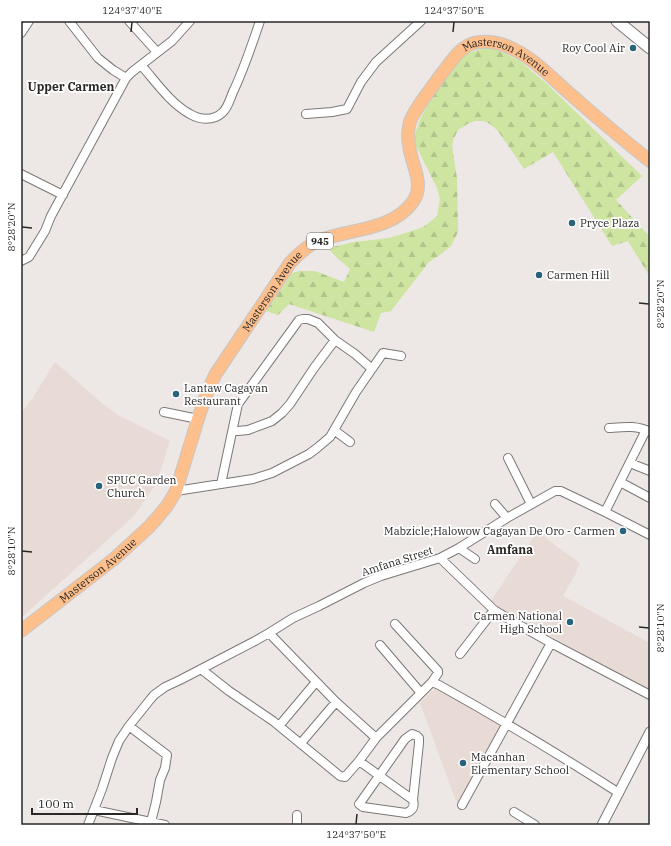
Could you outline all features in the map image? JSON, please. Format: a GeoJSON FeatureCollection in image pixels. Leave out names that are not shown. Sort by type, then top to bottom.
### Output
{"type":"FeatureCollection","features":[{"type":"Feature","properties":{"kind":"main road"},"geometry":{"type":"LineString","coordinates":[[623,23],[650,48]]}},
{"type":"Feature","properties":{"kind":"main road","name":"Masterson Avenue"},"geometry":{"type":"LineString","coordinates":[[21,631],[114,559],[157,518],[167,506],[176,491],[205,398],[215,375],[290,263],[306,248],[317,242],[326,238],[375,226],[397,217],[407,209],[413,201],[419,185],[408,141],[408,132],[411,121],[415,111],[458,53],[465,47],[472,43],[490,42],[516,50],[538,66],[650,161]]}},
{"type":"Feature","properties":{"kind":"street"},"geometry":{"type":"LineString","coordinates":[[21,33],[29,21]]}},
{"type":"Feature","properties":{"kind":"street"},"geometry":{"type":"LineString","coordinates":[[69,21],[98,58],[126,78]]}},
{"type":"Feature","properties":{"kind":"street"},"geometry":{"type":"LineString","coordinates":[[129,21],[157,52]]}},
{"type":"Feature","properties":{"kind":"street"},"geometry":{"type":"LineString","coordinates":[[21,261],[28,257],[45,231],[51,216],[126,78],[172,41],[190,21]]}},
{"type":"Feature","properties":{"kind":"street"},"geometry":{"type":"LineString","coordinates":[[141,65],[172,100],[197,118],[210,119],[222,113],[226,108],[242,73],[260,21]]}},
{"type":"Feature","properties":{"kind":"street"},"geometry":{"type":"LineString","coordinates":[[306,114],[347,109],[361,82],[376,62],[421,21]]}},
{"type":"Feature","properties":{"kind":"street"},"geometry":{"type":"LineString","coordinates":[[21,174],[63,195]]}},
{"type":"Feature","properties":{"kind":"street"},"geometry":{"type":"LineString","coordinates":[[221,484],[238,404],[299,320],[308,319],[318,323],[335,340],[355,354],[372,369]]}},
{"type":"Feature","properties":{"kind":"street"},"geometry":{"type":"LineString","coordinates":[[232,431],[248,430],[272,421],[282,413],[290,404],[311,366],[335,340]]}},
{"type":"Feature","properties":{"kind":"street"},"geometry":{"type":"LineString","coordinates":[[176,491],[264,476],[309,454],[330,437],[356,392],[383,353],[401,356]]}},
{"type":"Feature","properties":{"kind":"street"},"geometry":{"type":"LineString","coordinates":[[164,412],[198,419]]}},
{"type":"Feature","properties":{"kind":"street"},"geometry":{"type":"LineString","coordinates":[[609,428],[633,427],[648,431],[605,512],[650,535]]}},
{"type":"Feature","properties":{"kind":"street"},"geometry":{"type":"LineString","coordinates":[[334,430],[350,442]]}},
{"type":"Feature","properties":{"kind":"street"},"geometry":{"type":"LineString","coordinates":[[508,458],[531,504]]}},
{"type":"Feature","properties":{"kind":"street"},"geometry":{"type":"LineString","coordinates":[[630,463],[650,471]]}},
{"type":"Feature","properties":{"kind":"street"},"geometry":{"type":"LineString","coordinates":[[620,482],[650,498]]}},
{"type":"Feature","properties":{"kind":"street","name":"Amfana Street"},"geometry":{"type":"LineString","coordinates":[[88,825],[112,758],[120,741],[129,726],[154,695],[165,686],[180,680],[269,633],[293,618],[364,583],[381,576],[440,558],[555,491],[561,491],[605,512]]}},
{"type":"Feature","properties":{"kind":"street"},"geometry":{"type":"LineString","coordinates":[[495,504],[507,518]]}},
{"type":"Feature","properties":{"kind":"street"},"geometry":{"type":"LineString","coordinates":[[459,548],[475,559]]}},
{"type":"Feature","properties":{"kind":"street"},"geometry":{"type":"LineString","coordinates":[[440,558],[494,610],[551,643],[650,695]]}},
{"type":"Feature","properties":{"kind":"street"},"geometry":{"type":"LineString","coordinates":[[460,654],[494,610]]}},
{"type":"Feature","properties":{"kind":"street"},"geometry":{"type":"LineString","coordinates":[[201,669],[229,691],[279,726],[343,777],[347,775],[359,761],[376,738],[432,682],[438,671],[395,624]]}},
{"type":"Feature","properties":{"kind":"street"},"geometry":{"type":"LineString","coordinates":[[269,633],[336,702],[376,738]]}},
{"type":"Feature","properties":{"kind":"street"},"geometry":{"type":"LineString","coordinates":[[462,805],[551,643]]}},
{"type":"Feature","properties":{"kind":"street"},"geometry":{"type":"LineString","coordinates":[[380,645],[421,693]]}},
{"type":"Feature","properties":{"kind":"street"},"geometry":{"type":"LineString","coordinates":[[279,726],[316,682]]}},
{"type":"Feature","properties":{"kind":"street"},"geometry":{"type":"LineString","coordinates":[[432,682],[457,695],[619,792]]}},
{"type":"Feature","properties":{"kind":"street"},"geometry":{"type":"LineString","coordinates":[[301,743],[336,702]]}},
{"type":"Feature","properties":{"kind":"street"},"geometry":{"type":"LineString","coordinates":[[129,726],[168,755],[160,780],[151,822]]}},
{"type":"Feature","properties":{"kind":"street"},"geometry":{"type":"LineString","coordinates":[[602,825],[650,732]]}},
{"type":"Feature","properties":{"kind":"street"},"geometry":{"type":"LineString","coordinates":[[412,734],[417,736],[419,738],[419,743],[413,800],[414,807],[410,812],[406,813],[360,806],[359,804],[379,776],[405,739],[412,734]]}},
{"type":"Feature","properties":{"kind":"street"},"geometry":{"type":"LineString","coordinates":[[359,761],[413,800]]}},
{"type":"Feature","properties":{"kind":"street"},"geometry":{"type":"LineString","coordinates":[[94,810],[165,825]]}},
{"type":"Feature","properties":{"kind":"street"},"geometry":{"type":"LineString","coordinates":[[514,812],[535,825]]}},
{"type":"Feature","properties":{"kind":"street"},"geometry":{"type":"LineString","coordinates":[[297,815],[297,825]]}},
{"type":"Feature","properties":{"kind":"shaded area"},"geometry":{"type":"Polygon","coordinates":[[[55,362],[103,404],[118,415],[170,441],[156,484],[134,516],[21,618],[21,413],[32,399],[55,362]]]}},
{"type":"Feature","properties":{"kind":"shaded area","name":"Carmen National High School"},"geometry":{"type":"Polygon","coordinates":[[[537,532],[580,563],[563,596],[650,643],[650,691],[490,602],[537,532]]]}},
{"type":"Feature","properties":{"kind":"shaded area","name":"Macanhan Elementary School"},"geometry":{"type":"Polygon","coordinates":[[[438,685],[504,726],[460,804],[456,801],[420,703],[438,685]]]}},
{"type":"Feature","properties":{"kind":"green space"},"geometry":{"type":"Polygon","coordinates":[[[484,48],[494,48],[520,61],[547,84],[642,176],[616,200],[650,237],[650,277],[628,241],[612,246],[553,152],[524,169],[498,131],[484,121],[476,121],[469,123],[458,130],[452,146],[457,178],[458,232],[451,246],[429,262],[391,311],[381,313],[374,332],[289,304],[278,315],[266,311],[292,273],[299,271],[315,271],[344,282],[350,269],[328,248],[354,242],[389,238],[425,226],[437,216],[440,199],[437,188],[415,144],[415,134],[420,119],[431,98],[460,59],[468,53],[484,48]]]}},
{"type":"Feature","properties":{"kind":"place","name":"Roy Cool Air"},"geometry":{"type":"Point","coordinates":[633,48]}},
{"type":"Feature","properties":{"kind":"place","name":"Pryce Plaza"},"geometry":{"type":"Point","coordinates":[572,223]}},
{"type":"Feature","properties":{"kind":"place","name":"Carmen Hill"},"geometry":{"type":"Point","coordinates":[539,275]}},
{"type":"Feature","properties":{"kind":"place","name":"Lantaw Cagayan Restaurant"},"geometry":{"type":"Point","coordinates":[176,394]}},
{"type":"Feature","properties":{"kind":"place","name":"SPUC Garden Church"},"geometry":{"type":"Point","coordinates":[99,486]}},
{"type":"Feature","properties":{"kind":"place","name":"Mabzicle;Halowow Cagayan De Oro - Carmen"},"geometry":{"type":"Point","coordinates":[623,531]}},
{"type":"Feature","properties":{"kind":"place","name":"Carmen National High School"},"geometry":{"type":"Point","coordinates":[570,622]}},
{"type":"Feature","properties":{"kind":"place","name":"Macanhan Elementary School"},"geometry":{"type":"Point","coordinates":[463,763]}},
{"type":"Feature","properties":{"kind":"district","name":"Upper Carmen"},"geometry":{"type":"Point","coordinates":[71,86]}},
{"type":"Feature","properties":{"kind":"district","name":"Amfana"},"geometry":{"type":"Point","coordinates":[510,549]}}]}
